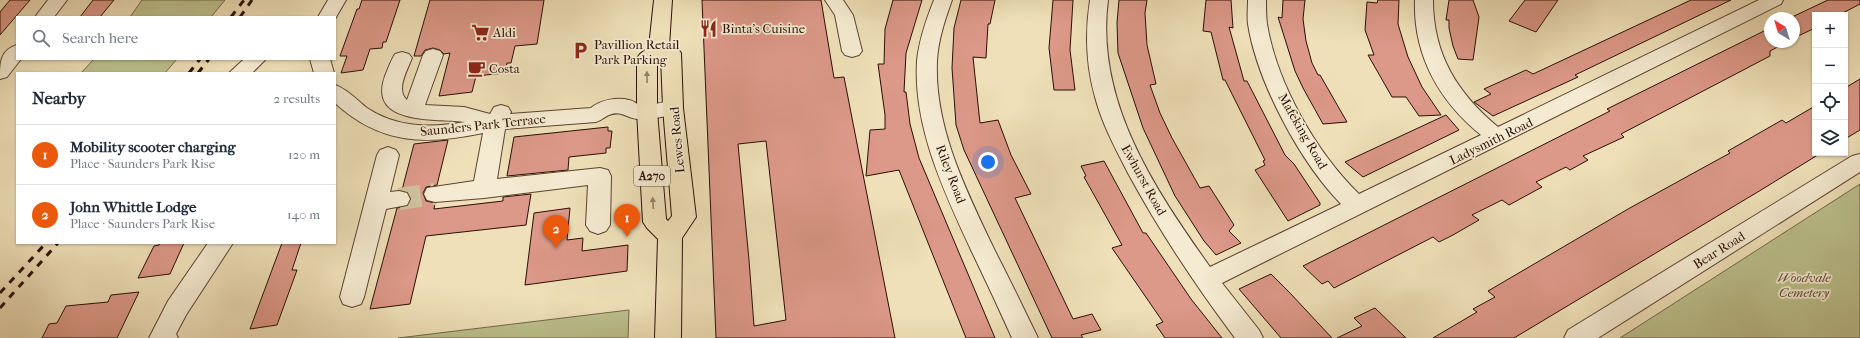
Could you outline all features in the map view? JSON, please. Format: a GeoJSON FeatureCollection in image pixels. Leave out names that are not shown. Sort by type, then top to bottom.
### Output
{"type":"FeatureCollection","features":[{"type":"Feature","properties":{"kind":"main road"},"geometry":{"type":"LineString","coordinates":[[659,50],[663,0]]}},
{"type":"Feature","properties":{"kind":"main road","name":"Lewes Road"},"geometry":{"type":"LineString","coordinates":[[659,50],[671,53],[673,108],[684,217],[670,236],[655,222],[642,111],[647,58],[659,50]]}},
{"type":"Feature","properties":{"kind":"main road"},"geometry":{"type":"LineString","coordinates":[[668,338],[670,236]]}},
{"type":"Feature","properties":{"kind":"street"},"geometry":{"type":"LineString","coordinates":[[45,16],[58,0]]}},
{"type":"Feature","properties":{"kind":"street"},"geometry":{"type":"LineString","coordinates":[[328,16],[337,0]]}},
{"type":"Feature","properties":{"kind":"street"},"geometry":{"type":"LineString","coordinates":[[834,0],[844,15],[852,51]]}},
{"type":"Feature","properties":{"kind":"street","name":"Riley Road"},"geometry":{"type":"LineString","coordinates":[[943,0],[933,26],[929,45],[927,69],[928,106],[937,138],[954,186],[1025,338]]}},
{"type":"Feature","properties":{"kind":"street","name":"Ewhurst Road"},"geometry":{"type":"LineString","coordinates":[[1099,0],[1096,16],[1096,36],[1103,87],[1108,105],[1124,145],[1146,188],[1193,262],[1250,338]]}},
{"type":"Feature","properties":{"kind":"street","name":"Mafeking Road"},"geometry":{"type":"LineString","coordinates":[[1257,0],[1256,6],[1262,44],[1284,103],[1311,149],[1340,190],[1358,206]]}},
{"type":"Feature","properties":{"kind":"street"},"geometry":{"type":"LineString","coordinates":[[1424,0],[1425,29],[1433,56],[1439,68],[1460,103],[1477,121],[1497,137]]}},
{"type":"Feature","properties":{"kind":"street","name":"Ladysmith Road"},"geometry":{"type":"LineString","coordinates":[[1206,280],[1774,0]]}},
{"type":"Feature","properties":{"kind":"street"},"geometry":{"type":"LineString","coordinates":[[0,72],[16,52]]}},
{"type":"Feature","properties":{"kind":"street"},"geometry":{"type":"LineString","coordinates":[[413,111],[433,55]]}},
{"type":"Feature","properties":{"kind":"street"},"geometry":{"type":"LineString","coordinates":[[402,58],[392,87],[392,96],[399,105],[413,111],[498,116],[484,190]]}},
{"type":"Feature","properties":{"kind":"street"},"geometry":{"type":"LineString","coordinates":[[240,72],[255,60]]}},
{"type":"Feature","properties":{"kind":"street"},"geometry":{"type":"LineString","coordinates":[[320,60],[324,72]]}},
{"type":"Feature","properties":{"kind":"street","name":"Saunders Park Terrace"},"geometry":{"type":"LineString","coordinates":[[336,93],[366,118],[399,130],[437,133],[498,116],[596,116],[603,122],[630,119],[642,111],[673,108]]}},
{"type":"Feature","properties":{"kind":"street"},"geometry":{"type":"LineString","coordinates":[[352,297],[388,155]]}},
{"type":"Feature","properties":{"kind":"street","name":"Bear Road"},"geometry":{"type":"LineString","coordinates":[[1578,338],[1860,162]]}},
{"type":"Feature","properties":{"kind":"street"},"geometry":{"type":"LineString","coordinates":[[435,194],[484,190],[600,176],[598,225]]}},
{"type":"Feature","properties":{"kind":"street"},"geometry":{"type":"LineString","coordinates":[[376,202],[399,199]]}},
{"type":"Feature","properties":{"kind":"street"},"geometry":{"type":"LineString","coordinates":[[162,338],[177,308],[220,244]]}},
{"type":"Feature","properties":{"kind":"green space"},"geometry":{"type":"Polygon","coordinates":[[[142,0],[225,0],[212,16],[131,16],[142,0]]]}},
{"type":"Feature","properties":{"kind":"green space"},"geometry":{"type":"Polygon","coordinates":[[[93,60],[176,60],[166,72],[82,72],[93,60]]]}},
{"type":"Feature","properties":{"kind":"green space","name":"Woodvale Cemetery"},"geometry":{"type":"Polygon","coordinates":[[[1860,184],[1860,338],[1620,338],[1860,184]]]}},
{"type":"Feature","properties":{"kind":"green space"},"geometry":{"type":"Polygon","coordinates":[[[629,310],[628,338],[398,338],[629,310]]]}},
{"type":"Feature","properties":{"kind":"building"},"geometry":{"type":"Polygon","coordinates":[[[10,0],[30,0],[0,35],[0,12],[10,0]]]}},
{"type":"Feature","properties":{"kind":"building"},"geometry":{"type":"Polygon","coordinates":[[[93,0],[114,0],[101,16],[81,16],[93,0]]]}},
{"type":"Feature","properties":{"kind":"building"},"geometry":{"type":"Polygon","coordinates":[[[362,0],[400,0],[386,42],[383,42],[382,48],[370,49],[363,70],[341,73],[347,56],[340,56],[357,9],[359,9],[362,0]]]}},
{"type":"Feature","properties":{"kind":"building"},"geometry":{"type":"Polygon","coordinates":[[[430,0],[544,0],[537,44],[515,46],[511,63],[507,63],[505,73],[476,76],[472,92],[439,96],[450,53],[444,54],[440,50],[433,48],[425,50],[421,56],[414,56],[430,0]]]}},
{"type":"Feature","properties":{"kind":"building"},"geometry":{"type":"Polygon","coordinates":[[[702,0],[821,0],[834,78],[844,77],[895,338],[716,338],[702,0]],[[766,141],[738,144],[754,326],[786,320],[766,141]]]}},
{"type":"Feature","properties":{"kind":"building"},"geometry":{"type":"Polygon","coordinates":[[[893,0],[922,0],[906,53],[904,92],[906,92],[910,124],[919,158],[995,338],[966,338],[899,170],[866,176],[870,130],[885,129],[885,115],[878,64],[884,64],[885,29],[893,0]]]}},
{"type":"Feature","properties":{"kind":"building"},"geometry":{"type":"Polygon","coordinates":[[[961,0],[995,0],[990,24],[988,24],[986,58],[973,57],[980,123],[998,120],[1011,155],[1031,194],[1015,198],[1073,319],[1092,314],[1101,330],[1081,335],[1083,338],[1052,338],[964,150],[956,125],[952,68],[954,28],[961,0]]]}},
{"type":"Feature","properties":{"kind":"building"},"geometry":{"type":"Polygon","coordinates":[[[1053,0],[1073,0],[1070,50],[1075,90],[1054,90],[1049,48],[1053,0]]]}},
{"type":"Feature","properties":{"kind":"building"},"geometry":{"type":"Polygon","coordinates":[[[1119,0],[1147,0],[1145,13],[1147,45],[1156,84],[1150,85],[1160,113],[1200,188],[1209,186],[1234,225],[1229,231],[1241,243],[1216,255],[1204,241],[1175,196],[1143,128],[1118,53],[1117,23],[1119,0]]]}},
{"type":"Feature","properties":{"kind":"building"},"geometry":{"type":"Polygon","coordinates":[[[1206,0],[1231,0],[1233,28],[1229,27],[1244,81],[1247,81],[1285,155],[1294,164],[1320,203],[1320,205],[1288,221],[1255,170],[1265,165],[1263,161],[1265,160],[1225,80],[1223,80],[1211,32],[1203,31],[1206,0]]]}},
{"type":"Feature","properties":{"kind":"building"},"geometry":{"type":"Polygon","coordinates":[[[1283,0],[1305,0],[1303,19],[1306,41],[1312,63],[1347,122],[1323,124],[1303,88],[1295,71],[1278,17],[1282,18],[1283,0]]]}},
{"type":"Feature","properties":{"kind":"building"},"geometry":{"type":"Polygon","coordinates":[[[1378,0],[1399,0],[1398,24],[1408,57],[1422,87],[1441,115],[1419,116],[1406,97],[1392,97],[1368,55],[1374,55],[1365,30],[1367,2],[1377,3],[1378,0]]]}},
{"type":"Feature","properties":{"kind":"building"},"geometry":{"type":"Polygon","coordinates":[[[1449,0],[1473,0],[1479,17],[1473,60],[1458,59],[1453,46],[1449,28],[1449,20],[1446,20],[1449,0]]]}},
{"type":"Feature","properties":{"kind":"building"},"geometry":{"type":"Polygon","coordinates":[[[1525,0],[1558,0],[1536,32],[1509,21],[1525,0]]]}},
{"type":"Feature","properties":{"kind":"building"},"geometry":{"type":"Polygon","coordinates":[[[1691,0],[1731,0],[1575,75],[1578,77],[1493,116],[1474,102],[1491,94],[1484,89],[1526,70],[1533,74],[1691,0]]]}},
{"type":"Feature","properties":{"kind":"building"},"geometry":{"type":"Polygon","coordinates":[[[1828,0],[1860,0],[1860,4],[1845,12],[1812,12],[1812,29],[1800,35],[1800,13],[1828,0]]]}},
{"type":"Feature","properties":{"kind":"building"},"geometry":{"type":"Polygon","coordinates":[[[1764,31],[1764,48],[1776,48],[1770,51],[1770,56],[1621,134],[1624,137],[1583,156],[1588,160],[1570,170],[1566,167],[1536,182],[1542,187],[1509,205],[1502,200],[1472,215],[1479,220],[1439,242],[1433,237],[1334,288],[1328,281],[1322,284],[1303,266],[1610,111],[1607,109],[1764,31]]]}},
{"type":"Feature","properties":{"kind":"building"},"geometry":{"type":"Polygon","coordinates":[[[1860,79],[1860,130],[1848,137],[1848,120],[1848,86],[1860,79]]]}},
{"type":"Feature","properties":{"kind":"building"},"geometry":{"type":"Polygon","coordinates":[[[1812,108],[1812,156],[1816,156],[1514,338],[1433,338],[1477,312],[1473,309],[1495,297],[1488,291],[1628,209],[1730,153],[1728,151],[1782,120],[1786,123],[1812,108]]]}},
{"type":"Feature","properties":{"kind":"building"},"geometry":{"type":"Polygon","coordinates":[[[1446,115],[1459,130],[1363,177],[1345,162],[1446,115]]]}},
{"type":"Feature","properties":{"kind":"building"},"geometry":{"type":"Polygon","coordinates":[[[608,127],[608,131],[612,131],[610,148],[606,148],[606,153],[569,157],[568,170],[507,176],[514,137],[608,127]]]}},
{"type":"Feature","properties":{"kind":"building"},"geometry":{"type":"Polygon","coordinates":[[[448,140],[437,185],[426,187],[423,193],[426,201],[435,203],[434,209],[503,201],[503,197],[531,194],[526,225],[426,236],[410,304],[370,309],[397,208],[407,206],[411,200],[408,192],[402,190],[414,144],[448,140]]]}},
{"type":"Feature","properties":{"kind":"building"},"geometry":{"type":"Polygon","coordinates":[[[1104,161],[1143,233],[1146,233],[1191,299],[1222,338],[1165,338],[1156,325],[1163,322],[1112,248],[1122,245],[1084,177],[1086,176],[1081,166],[1104,161]]]}},
{"type":"Feature","properties":{"kind":"building"},"geometry":{"type":"Polygon","coordinates":[[[570,208],[567,240],[583,238],[582,251],[628,245],[627,271],[525,285],[534,213],[570,208]]]}},
{"type":"Feature","properties":{"kind":"building"},"geometry":{"type":"Polygon","coordinates":[[[184,244],[170,274],[138,278],[154,246],[184,244]]]}},
{"type":"Feature","properties":{"kind":"building"},"geometry":{"type":"Polygon","coordinates":[[[282,244],[301,244],[292,270],[297,270],[277,325],[250,329],[282,244]]]}},
{"type":"Feature","properties":{"kind":"building"},"geometry":{"type":"Polygon","coordinates":[[[1271,274],[1332,338],[1281,338],[1239,289],[1271,274]]]}},
{"type":"Feature","properties":{"kind":"building"},"geometry":{"type":"Polygon","coordinates":[[[139,292],[117,338],[42,338],[49,324],[57,323],[66,306],[108,302],[111,295],[139,292]]]}},
{"type":"Feature","properties":{"kind":"building"},"geometry":{"type":"Polygon","coordinates":[[[1375,308],[1406,338],[1337,338],[1362,326],[1354,318],[1375,308]]]}},
{"type":"Feature","properties":{"kind":"tunnel"},"geometry":{"type":"LineString","coordinates":[[399,199],[435,194]]}},
{"type":"Feature","properties":{"kind":"railway"},"geometry":{"type":"LineString","coordinates":[[232,16],[244,0]]}},
{"type":"Feature","properties":{"kind":"railway"},"geometry":{"type":"LineString","coordinates":[[241,16],[252,0]]}},
{"type":"Feature","properties":{"kind":"railway"},"geometry":{"type":"LineString","coordinates":[[190,72],[199,60]]}},
{"type":"Feature","properties":{"kind":"railway"},"geometry":{"type":"LineString","coordinates":[[199,72],[208,60]]}},
{"type":"Feature","properties":{"kind":"railway"},"geometry":{"type":"LineString","coordinates":[[0,293],[45,244]]}},
{"type":"Feature","properties":{"kind":"railway"},"geometry":{"type":"LineString","coordinates":[[0,308],[57,244]]}},
{"type":"Feature","properties":{"kind":"place","name":"Binta's Cuisine"},"geometry":{"type":"Point","coordinates":[709,28]}},
{"type":"Feature","properties":{"kind":"place","name":"Aldi"},"geometry":{"type":"Point","coordinates":[480,32]}},
{"type":"Feature","properties":{"kind":"place","name":"Pavillion Retail Park Parking"},"geometry":{"type":"Point","coordinates":[581,51]}},
{"type":"Feature","properties":{"kind":"place","name":"Costa"},"geometry":{"type":"Point","coordinates":[476,68]}},
{"type":"Feature","properties":{"kind":"place","name":"Mobility scooter charging"},"geometry":{"type":"Point","coordinates":[627,237]}},
{"type":"Feature","properties":{"kind":"place","name":"John Whittle Lodge"},"geometry":{"type":"Point","coordinates":[556,248]}}]}
